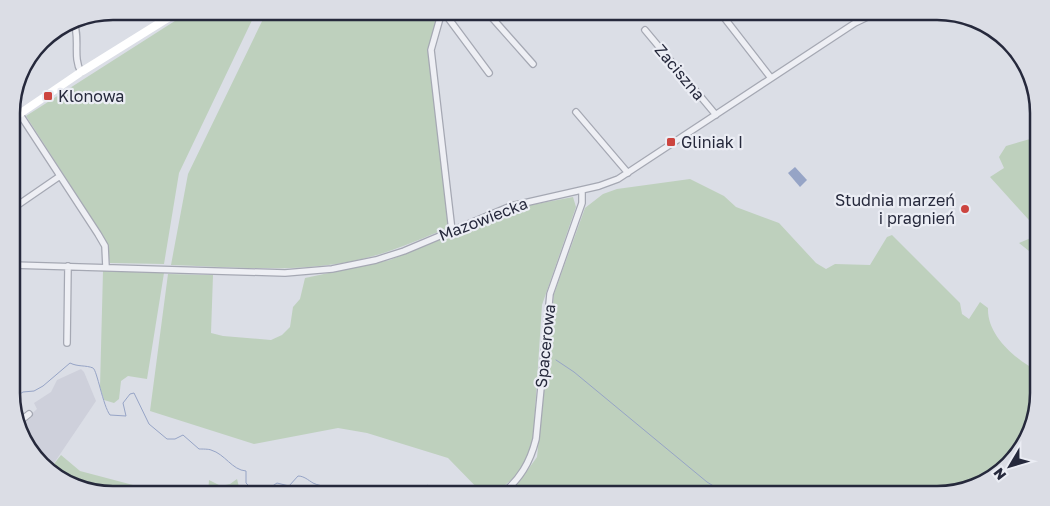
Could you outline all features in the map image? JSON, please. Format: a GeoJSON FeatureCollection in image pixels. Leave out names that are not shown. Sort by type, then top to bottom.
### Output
{"type":"FeatureCollection","features":[{"type":"Feature","properties":{"kind":"main road"},"geometry":{"type":"LineString","coordinates":[[20,112],[159,20]]}},
{"type":"Feature","properties":{"kind":"street"},"geometry":{"type":"LineString","coordinates":[[439,20],[431,50],[452,231]]}},
{"type":"Feature","properties":{"kind":"street"},"geometry":{"type":"LineString","coordinates":[[449,20],[489,73]]}},
{"type":"Feature","properties":{"kind":"street"},"geometry":{"type":"LineString","coordinates":[[494,20],[533,64]]}},
{"type":"Feature","properties":{"kind":"street"},"geometry":{"type":"LineString","coordinates":[[726,20],[772,78]]}},
{"type":"Feature","properties":{"kind":"street","name":"Mazowiecka"},"geometry":{"type":"LineString","coordinates":[[20,265],[285,273],[332,269],[383,258],[511,206],[610,183],[861,20]]}},
{"type":"Feature","properties":{"kind":"street"},"geometry":{"type":"LineString","coordinates":[[75,28],[78,38],[78,65],[81,72]]}},
{"type":"Feature","properties":{"kind":"street","name":"Zaciszna"},"geometry":{"type":"LineString","coordinates":[[645,30],[716,115]]}},
{"type":"Feature","properties":{"kind":"street"},"geometry":{"type":"LineString","coordinates":[[576,112],[628,173]]}},
{"type":"Feature","properties":{"kind":"street"},"geometry":{"type":"LineString","coordinates":[[20,115],[105,246],[103,267]]}},
{"type":"Feature","properties":{"kind":"street"},"geometry":{"type":"LineString","coordinates":[[20,204],[60,176]]}},
{"type":"Feature","properties":{"kind":"street","name":"Spacerowa"},"geometry":{"type":"LineString","coordinates":[[510,486],[519,478],[533,452],[536,439],[550,294],[582,203],[582,190]]}},
{"type":"Feature","properties":{"kind":"street"},"geometry":{"type":"LineString","coordinates":[[66,343],[68,266]]}},
{"type":"Feature","properties":{"kind":"street"},"geometry":{"type":"LineString","coordinates":[[24,418],[29,414]]}},
{"type":"Feature","properties":{"kind":"shaded area"},"geometry":{"type":"Polygon","coordinates":[[[81,369],[96,401],[53,464],[39,450],[24,421],[37,409],[34,403],[51,392],[57,380],[81,369]]]}},
{"type":"Feature","properties":{"kind":"green space"},"geometry":{"type":"Polygon","coordinates":[[[176,20],[252,20],[179,173],[164,264],[110,263],[104,237],[26,116],[176,20]]]}},
{"type":"Feature","properties":{"kind":"green space"},"geometry":{"type":"Polygon","coordinates":[[[263,20],[437,20],[430,51],[448,228],[377,255],[327,265],[249,268],[171,265],[188,174],[263,20]]]}},
{"type":"Feature","properties":{"kind":"green space"},"geometry":{"type":"Polygon","coordinates":[[[1030,139],[1030,221],[990,177],[1004,168],[999,157],[1006,146],[1030,139]]]}},
{"type":"Feature","properties":{"kind":"green space"},"geometry":{"type":"Polygon","coordinates":[[[690,179],[724,196],[736,207],[779,223],[816,263],[826,269],[835,264],[870,265],[887,237],[892,235],[960,303],[962,314],[969,319],[980,302],[988,308],[991,326],[1001,342],[1014,355],[1030,366],[1028,411],[1025,423],[1016,441],[985,441],[985,472],[967,481],[943,486],[516,486],[537,457],[554,294],[585,208],[603,194],[617,189],[690,179]]]}},
{"type":"Feature","properties":{"kind":"green space"},"geometry":{"type":"Polygon","coordinates":[[[573,197],[576,207],[542,305],[533,441],[522,470],[504,486],[475,486],[448,458],[367,433],[338,428],[254,444],[150,411],[168,274],[213,275],[211,333],[223,336],[271,340],[282,335],[290,327],[293,307],[300,299],[305,278],[390,260],[515,208],[573,197]]]}},
{"type":"Feature","properties":{"kind":"green space"},"geometry":{"type":"Polygon","coordinates":[[[1030,238],[1030,252],[1019,243],[1030,238]]]}},
{"type":"Feature","properties":{"kind":"green space"},"geometry":{"type":"Polygon","coordinates":[[[103,271],[164,273],[147,379],[128,376],[121,381],[119,399],[114,403],[104,400],[100,387],[103,271]]]}},
{"type":"Feature","properties":{"kind":"green space"},"geometry":{"type":"Polygon","coordinates":[[[61,455],[80,471],[133,486],[89,483],[67,474],[53,465],[61,455]]]}},
{"type":"Feature","properties":{"kind":"green space"},"geometry":{"type":"Polygon","coordinates":[[[237,479],[239,486],[221,486],[230,484],[237,479]]]}},
{"type":"Feature","properties":{"kind":"green space"},"geometry":{"type":"Polygon","coordinates":[[[209,480],[221,486],[209,486],[209,480]]]}},
{"type":"Feature","properties":{"kind":"water"},"geometry":{"type":"Polygon","coordinates":[[[795,167],[807,180],[800,187],[788,173],[795,167]]]}},
{"type":"Feature","properties":{"kind":"waterway"},"geometry":{"type":"LineString","coordinates":[[556,360],[574,372],[714,486]]}},
{"type":"Feature","properties":{"kind":"waterway"},"geometry":{"type":"LineString","coordinates":[[20,394],[34,391],[43,386],[70,363],[93,368],[110,415],[126,416],[123,403],[130,394],[134,393],[149,424],[167,439],[175,439],[183,435],[199,449],[209,449],[216,452],[237,468],[246,471],[246,483],[249,486]]}},
{"type":"Feature","properties":{"kind":"waterway"},"geometry":{"type":"LineString","coordinates":[[289,486],[298,476],[323,486]]}},
{"type":"Feature","properties":{"kind":"waterway"},"geometry":{"type":"LineString","coordinates":[[272,486],[277,483],[289,486]]}},
{"type":"Feature","properties":{"kind":"place","name":"Klonowa"},"geometry":{"type":"Point","coordinates":[48,96]}},
{"type":"Feature","properties":{"kind":"place","name":"Gliniak I"},"geometry":{"type":"Point","coordinates":[671,142]}},
{"type":"Feature","properties":{"kind":"place","name":"Studnia marzeń i pragnień"},"geometry":{"type":"Point","coordinates":[965,209]}}]}
